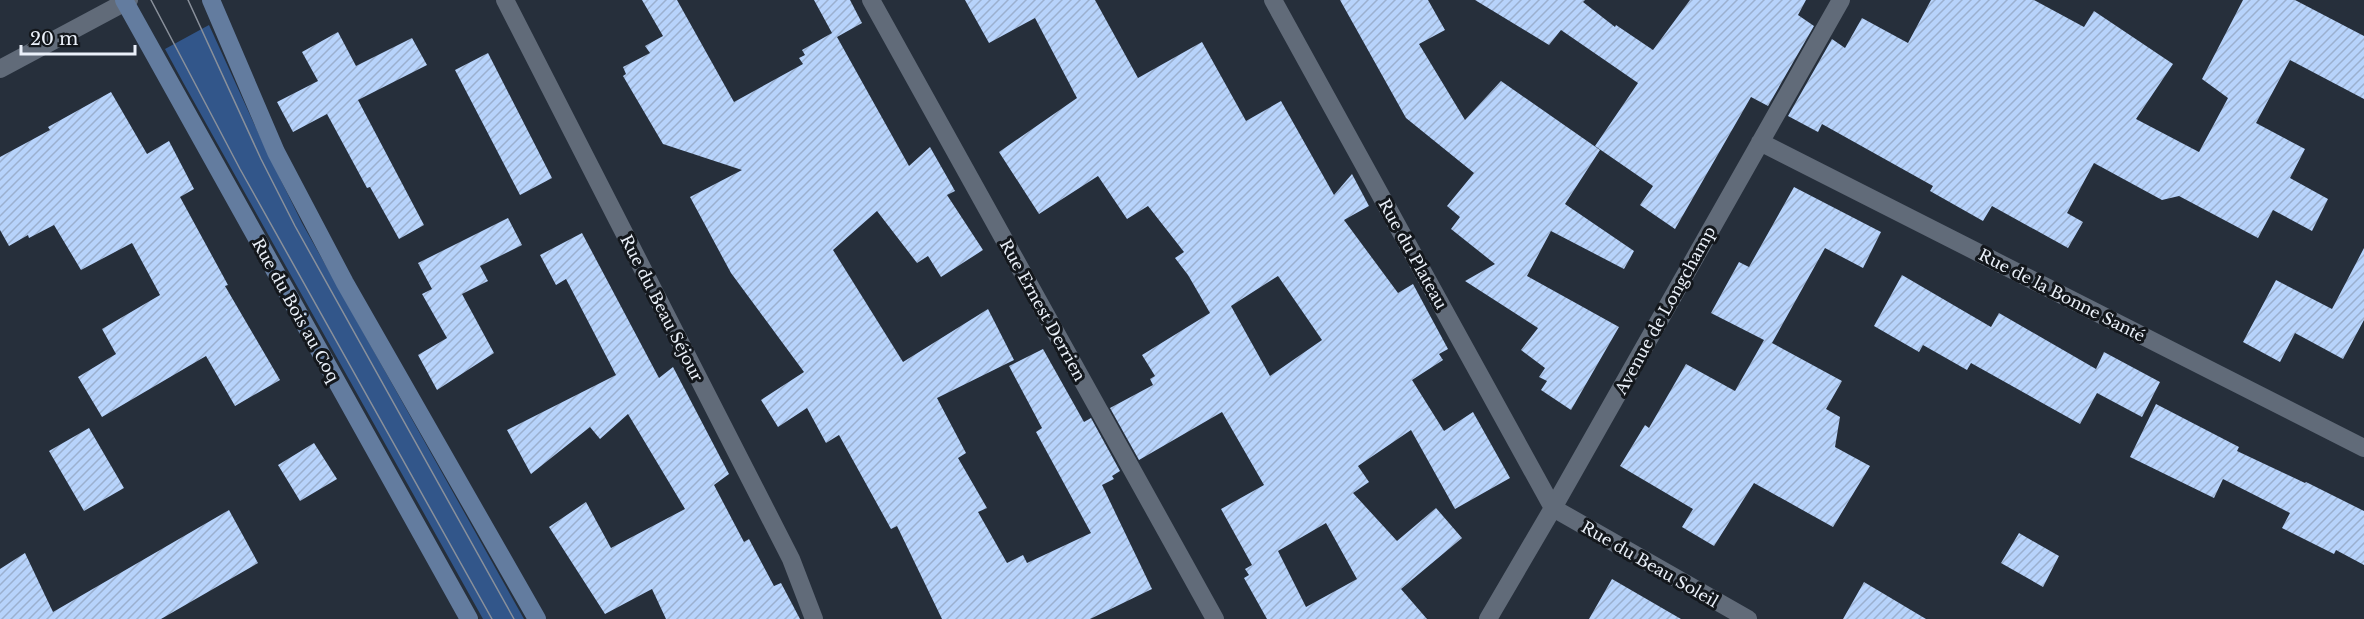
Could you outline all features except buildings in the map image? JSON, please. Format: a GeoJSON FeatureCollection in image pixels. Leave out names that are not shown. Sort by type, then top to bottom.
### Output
{"type":"FeatureCollection","features":[{"type":"Feature","properties":{"kind":"main road"},"geometry":{"type":"LineString","coordinates":[[211,0],[276,152],[345,283],[537,619]]}},
{"type":"Feature","properties":{"kind":"main road","name":"Rue du Bois au Coq"},"geometry":{"type":"LineString","coordinates":[[126,1],[469,619]]}},
{"type":"Feature","properties":{"kind":"street","name":"Rue du Beau Séjour"},"geometry":{"type":"LineString","coordinates":[[505,0],[791,559],[814,619]]}},
{"type":"Feature","properties":{"kind":"street","name":"Rue Ernest Derrien"},"geometry":{"type":"LineString","coordinates":[[871,0],[1215,619]]}},
{"type":"Feature","properties":{"kind":"street","name":"Rue du Plateau"},"geometry":{"type":"LineString","coordinates":[[1273,0],[1553,508]]}},
{"type":"Feature","properties":{"kind":"street","name":"Avenue de Longchamp"},"geometry":{"type":"LineString","coordinates":[[1488,619],[1841,0]]}},
{"type":"Feature","properties":{"kind":"street"},"geometry":{"type":"LineString","coordinates":[[0,69],[126,1]]}},
{"type":"Feature","properties":{"kind":"street","name":"Rue de la Bonne Santé"},"geometry":{"type":"LineString","coordinates":[[1760,142],[2364,448]]}},
{"type":"Feature","properties":{"kind":"street","name":"Rue du Beau Soleil"},"geometry":{"type":"LineString","coordinates":[[1553,508],[1748,619]]}},
{"type":"Feature","properties":{"kind":"shaded area"},"geometry":{"type":"Polygon","coordinates":[[[209,25],[302,223],[524,619],[483,619],[165,49],[209,25]]]}},
{"type":"Feature","properties":{"kind":"tram line"},"geometry":{"type":"LineString","coordinates":[[151,0],[240,169],[492,619]]}},
{"type":"Feature","properties":{"kind":"tram line"},"geometry":{"type":"LineString","coordinates":[[188,0],[261,159],[295,226],[514,619]]}}]}
